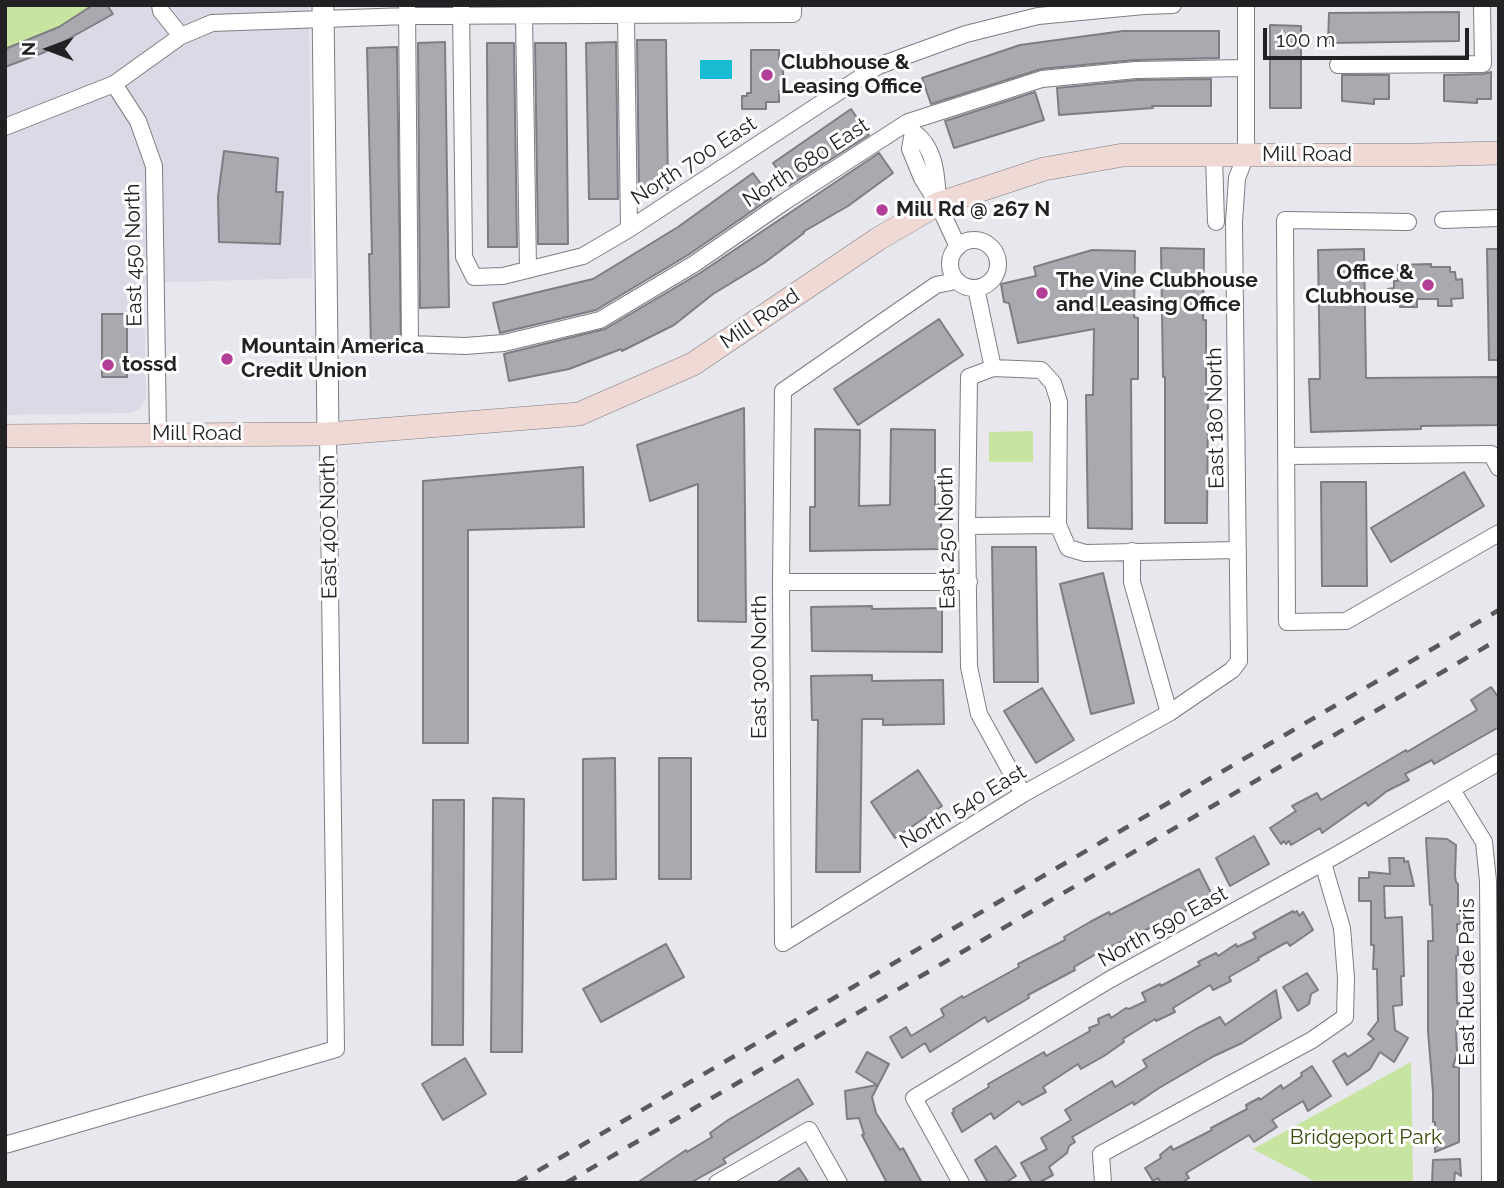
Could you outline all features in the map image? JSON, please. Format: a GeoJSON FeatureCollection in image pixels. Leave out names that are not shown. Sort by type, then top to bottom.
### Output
{"type":"FeatureCollection","features":[{"type":"Feature","properties":{"kind":"main road","name":"Mill Road"},"geometry":{"type":"LineString","coordinates":[[5,436],[328,434],[579,414],[694,364],[878,239],[938,204],[1044,169],[1123,155],[1499,153]]}},
{"type":"Feature","properties":{"kind":"street"},"geometry":{"type":"LineString","coordinates":[[160,5],[161,11],[181,36]]}},
{"type":"Feature","properties":{"kind":"street","name":"North 700 East"},"geometry":{"type":"LineString","coordinates":[[461,11],[464,257],[474,277],[503,276],[583,256],[629,229],[878,66],[966,34],[1038,16],[1172,5]]}},
{"type":"Feature","properties":{"kind":"street","name":"East 180 North"},"geometry":{"type":"LineString","coordinates":[[1170,713],[1232,670],[1239,661],[1234,209],[1237,178],[1246,155],[1246,5]]}},
{"type":"Feature","properties":{"kind":"street"},"geometry":{"type":"LineString","coordinates":[[1338,65],[1483,64],[1482,5]]}},
{"type":"Feature","properties":{"kind":"street"},"geometry":{"type":"LineString","coordinates":[[5,127],[114,84],[181,36],[212,23],[323,12],[461,11],[524,16],[626,16],[793,10]]}},
{"type":"Feature","properties":{"kind":"street","name":"North 680 East"},"geometry":{"type":"LineString","coordinates":[[407,11],[410,344],[465,346],[504,343],[600,320],[694,264],[908,122],[1042,79],[1136,70],[1245,68]]}},
{"type":"Feature","properties":{"kind":"street","name":"East 400 North"},"geometry":{"type":"LineString","coordinates":[[5,1145],[336,1049],[323,12]]}},
{"type":"Feature","properties":{"kind":"street"},"geometry":{"type":"LineString","coordinates":[[524,16],[528,269]]}},
{"type":"Feature","properties":{"kind":"street"},"geometry":{"type":"LineString","coordinates":[[626,16],[629,229]]}},
{"type":"Feature","properties":{"kind":"street","name":"East 450 North"},"geometry":{"type":"LineString","coordinates":[[114,84],[138,121],[154,166],[158,434]]}},
{"type":"Feature","properties":{"kind":"street"},"geometry":{"type":"LineString","coordinates":[[1214,155],[1216,222]]}},
{"type":"Feature","properties":{"kind":"street"},"geometry":{"type":"LineString","coordinates":[[938,204],[957,247]]}},
{"type":"Feature","properties":{"kind":"street"},"geometry":{"type":"LineString","coordinates":[[1444,220],[1499,218]]}},
{"type":"Feature","properties":{"kind":"street"},"geometry":{"type":"LineString","coordinates":[[1408,222],[1284,220],[1287,622],[1346,621],[1499,533]]}},
{"type":"Feature","properties":{"kind":"street"},"geometry":{"type":"LineString","coordinates":[[972,241],[988,245],[997,259],[995,275],[990,282],[969,288],[956,281],[952,275],[950,260],[957,247],[972,241]]}},
{"type":"Feature","properties":{"kind":"street","name":"East 300 North"},"geometry":{"type":"LineString","coordinates":[[783,943],[783,391],[936,285],[956,281]]}},
{"type":"Feature","properties":{"kind":"street"},"geometry":{"type":"LineString","coordinates":[[976,288],[993,368],[1041,370],[1054,383],[1059,402],[1058,525],[1069,548],[1085,552],[1238,550]]}},
{"type":"Feature","properties":{"kind":"street","name":"East 250 North"},"geometry":{"type":"LineString","coordinates":[[993,368],[969,377],[969,667],[979,714],[1023,794]]}},
{"type":"Feature","properties":{"kind":"street"},"geometry":{"type":"LineString","coordinates":[[1286,456],[1491,454],[1499,468]]}},
{"type":"Feature","properties":{"kind":"street"},"geometry":{"type":"LineString","coordinates":[[967,526],[1058,525]]}},
{"type":"Feature","properties":{"kind":"street"},"geometry":{"type":"LineString","coordinates":[[1132,551],[1132,582],[1170,713]]}},
{"type":"Feature","properties":{"kind":"street"},"geometry":{"type":"LineString","coordinates":[[781,582],[969,582]]}},
{"type":"Feature","properties":{"kind":"street","name":"North 540 East"},"geometry":{"type":"LineString","coordinates":[[783,943],[1023,794],[1170,713]]}},
{"type":"Feature","properties":{"kind":"street","name":"North 590 East"},"geometry":{"type":"LineString","coordinates":[[961,1183],[914,1098],[1109,980],[1323,863],[1499,762]]}},
{"type":"Feature","properties":{"kind":"street","name":"East Rue de Paris"},"geometry":{"type":"LineString","coordinates":[[1452,790],[1484,842],[1488,881],[1493,1179]]}},
{"type":"Feature","properties":{"kind":"street"},"geometry":{"type":"LineString","coordinates":[[1103,1183],[1101,1154],[1312,1040],[1345,1017],[1346,978],[1342,928],[1323,863]]}},
{"type":"Feature","properties":{"kind":"street"},"geometry":{"type":"LineString","coordinates":[[717,1183],[809,1130],[839,1183]]}},
{"type":"Feature","properties":{"kind":"shaded area"},"geometry":{"type":"Polygon","coordinates":[[[5,5],[309,5],[312,278],[144,283],[146,398],[140,409],[131,413],[5,415],[5,5]]]}},
{"type":"Feature","properties":{"kind":"green space"},"geometry":{"type":"Polygon","coordinates":[[[5,5],[111,5],[5,57],[5,5]]]}},
{"type":"Feature","properties":{"kind":"green space"},"geometry":{"type":"Polygon","coordinates":[[[1033,431],[1033,462],[989,462],[989,432],[1033,431]]]}},
{"type":"Feature","properties":{"kind":"green space","name":"Bridgeport Park"},"geometry":{"type":"Polygon","coordinates":[[[1411,1062],[1413,1183],[1318,1183],[1253,1149],[1411,1062]]]}},
{"type":"Feature","properties":{"kind":"water"},"geometry":{"type":"Polygon","coordinates":[[[700,60],[732,60],[732,79],[700,79],[700,60]]]}},
{"type":"Feature","properties":{"kind":"building"},"geometry":{"type":"Polygon","coordinates":[[[93,5],[107,5],[113,14],[45,52],[5,67],[5,49],[59,27],[93,5]]]}},
{"type":"Feature","properties":{"kind":"building"},"geometry":{"type":"Polygon","coordinates":[[[1459,12],[1459,41],[1328,43],[1329,13],[1459,12]]]}},
{"type":"Feature","properties":{"kind":"building"},"geometry":{"type":"Polygon","coordinates":[[[1270,25],[1301,26],[1301,108],[1270,108],[1270,25]]]}},
{"type":"Feature","properties":{"kind":"building"},"geometry":{"type":"Polygon","coordinates":[[[1123,31],[1219,31],[1219,58],[1135,60],[1041,69],[931,104],[922,78],[1020,45],[1123,31]]]}},
{"type":"Feature","properties":{"kind":"building"},"geometry":{"type":"Polygon","coordinates":[[[637,40],[666,40],[668,190],[639,190],[637,40]]]}},
{"type":"Feature","properties":{"kind":"building"},"geometry":{"type":"Polygon","coordinates":[[[445,42],[449,307],[420,308],[418,43],[445,42]]]}},
{"type":"Feature","properties":{"kind":"building"},"geometry":{"type":"Polygon","coordinates":[[[616,42],[618,199],[589,199],[586,43],[616,42]]]}},
{"type":"Feature","properties":{"kind":"building"},"geometry":{"type":"Polygon","coordinates":[[[487,43],[514,43],[517,247],[488,247],[487,43]]]}},
{"type":"Feature","properties":{"kind":"building"},"geometry":{"type":"Polygon","coordinates":[[[535,43],[566,43],[568,244],[538,244],[535,43]]]}},
{"type":"Feature","properties":{"kind":"building"},"geometry":{"type":"Polygon","coordinates":[[[397,47],[401,348],[371,349],[369,254],[372,254],[367,48],[397,47]]]}},
{"type":"Feature","properties":{"kind":"building","name":"Clubhouse & Leasing Office"},"geometry":{"type":"Polygon","coordinates":[[[751,50],[779,50],[779,59],[783,59],[783,91],[779,91],[779,102],[766,102],[766,109],[742,109],[742,96],[751,93],[751,50]]]}},
{"type":"Feature","properties":{"kind":"building"},"geometry":{"type":"Polygon","coordinates":[[[1491,72],[1491,99],[1477,99],[1477,103],[1444,101],[1444,75],[1491,72]]]}},
{"type":"Feature","properties":{"kind":"building"},"geometry":{"type":"Polygon","coordinates":[[[1342,75],[1389,75],[1389,99],[1374,99],[1374,104],[1342,101],[1342,75]]]}},
{"type":"Feature","properties":{"kind":"building"},"geometry":{"type":"Polygon","coordinates":[[[1211,79],[1211,106],[1152,106],[1153,108],[1059,115],[1057,88],[1137,80],[1211,79]]]}},
{"type":"Feature","properties":{"kind":"building"},"geometry":{"type":"Polygon","coordinates":[[[1035,92],[1044,120],[954,148],[945,121],[1035,92]]]}},
{"type":"Feature","properties":{"kind":"building"},"geometry":{"type":"Polygon","coordinates":[[[851,109],[869,135],[789,186],[773,163],[851,109]]]}},
{"type":"Feature","properties":{"kind":"building"},"geometry":{"type":"Polygon","coordinates":[[[224,151],[278,158],[276,192],[283,192],[280,244],[219,242],[218,197],[224,151]]]}},
{"type":"Feature","properties":{"kind":"building"},"geometry":{"type":"Polygon","coordinates":[[[879,153],[893,173],[848,206],[803,232],[764,263],[713,294],[674,325],[622,351],[621,349],[569,369],[509,381],[504,354],[605,329],[700,273],[879,153]]]}},
{"type":"Feature","properties":{"kind":"building"},"geometry":{"type":"Polygon","coordinates":[[[753,173],[771,198],[688,255],[596,310],[500,333],[493,303],[593,279],[678,227],[753,173]]]}},
{"type":"Feature","properties":{"kind":"building"},"geometry":{"type":"Polygon","coordinates":[[[1161,248],[1204,249],[1203,320],[1206,320],[1208,394],[1207,523],[1165,523],[1165,377],[1161,248]]]}},
{"type":"Feature","properties":{"kind":"building"},"geometry":{"type":"Polygon","coordinates":[[[1364,249],[1366,378],[1499,377],[1499,425],[1311,432],[1309,379],[1320,379],[1318,250],[1364,249]]]}},
{"type":"Feature","properties":{"kind":"building"},"geometry":{"type":"Polygon","coordinates":[[[1487,249],[1499,249],[1499,360],[1489,360],[1487,249]]]}},
{"type":"Feature","properties":{"kind":"building"},"geometry":{"type":"Polygon","coordinates":[[[1092,250],[1135,251],[1134,317],[1138,318],[1138,379],[1131,379],[1132,529],[1088,528],[1086,395],[1093,395],[1094,329],[1018,343],[1009,303],[1004,302],[1001,284],[1036,276],[1034,267],[1092,250]]]}},
{"type":"Feature","properties":{"kind":"building","name":"Office & Clubhouse"},"geometry":{"type":"Polygon","coordinates":[[[1431,264],[1431,267],[1450,267],[1450,272],[1455,272],[1456,280],[1462,279],[1463,298],[1451,299],[1452,306],[1438,306],[1438,299],[1417,299],[1417,307],[1400,307],[1400,300],[1389,301],[1388,289],[1394,288],[1394,281],[1398,281],[1398,265],[1431,264]]]}},
{"type":"Feature","properties":{"kind":"building"},"geometry":{"type":"Polygon","coordinates":[[[102,314],[127,314],[127,377],[102,377],[102,314]]]}},
{"type":"Feature","properties":{"kind":"building"},"geometry":{"type":"Polygon","coordinates":[[[939,319],[963,355],[858,425],[834,389],[939,319]]]}},
{"type":"Feature","properties":{"kind":"building"},"geometry":{"type":"Polygon","coordinates":[[[744,408],[746,622],[698,621],[698,484],[650,501],[637,445],[744,408]]]}},
{"type":"Feature","properties":{"kind":"building"},"geometry":{"type":"Polygon","coordinates":[[[815,429],[860,430],[859,506],[890,505],[891,429],[935,430],[935,505],[941,504],[941,549],[810,551],[810,507],[815,507],[815,429]]]}},
{"type":"Feature","properties":{"kind":"building"},"geometry":{"type":"Polygon","coordinates":[[[583,467],[584,527],[468,530],[468,743],[423,743],[423,481],[583,467]]]}},
{"type":"Feature","properties":{"kind":"building"},"geometry":{"type":"Polygon","coordinates":[[[1464,472],[1484,506],[1391,562],[1371,528],[1464,472]]]}},
{"type":"Feature","properties":{"kind":"building"},"geometry":{"type":"Polygon","coordinates":[[[1321,482],[1366,482],[1367,586],[1322,586],[1321,482]]]}},
{"type":"Feature","properties":{"kind":"building"},"geometry":{"type":"Polygon","coordinates":[[[992,547],[1036,547],[1038,682],[994,682],[992,547]]]}},
{"type":"Feature","properties":{"kind":"building"},"geometry":{"type":"Polygon","coordinates":[[[1103,573],[1134,703],[1091,714],[1060,584],[1103,573]]]}},
{"type":"Feature","properties":{"kind":"building"},"geometry":{"type":"Polygon","coordinates":[[[872,606],[872,609],[942,608],[942,652],[812,651],[811,607],[872,606]]]}},
{"type":"Feature","properties":{"kind":"building"},"geometry":{"type":"Polygon","coordinates":[[[872,675],[872,681],[943,680],[944,724],[883,725],[883,719],[862,719],[860,872],[816,872],[818,720],[812,720],[811,676],[872,675]]]}},
{"type":"Feature","properties":{"kind":"building"},"geometry":{"type":"Polygon","coordinates":[[[1491,687],[1499,698],[1499,727],[1434,764],[1432,760],[1405,774],[1409,780],[1387,791],[1368,806],[1366,802],[1322,833],[1320,828],[1291,845],[1289,841],[1281,844],[1270,828],[1296,811],[1292,806],[1317,793],[1321,800],[1406,750],[1407,752],[1477,710],[1471,700],[1491,687]]]}},
{"type":"Feature","properties":{"kind":"building"},"geometry":{"type":"Polygon","coordinates":[[[1042,688],[1074,740],[1036,763],[1004,711],[1042,688]]]}},
{"type":"Feature","properties":{"kind":"building"},"geometry":{"type":"Polygon","coordinates":[[[615,758],[616,879],[583,880],[583,759],[615,758]]]}},
{"type":"Feature","properties":{"kind":"building"},"geometry":{"type":"Polygon","coordinates":[[[659,758],[691,758],[691,879],[659,879],[659,758]]]}},
{"type":"Feature","properties":{"kind":"building"},"geometry":{"type":"Polygon","coordinates":[[[918,770],[942,806],[895,838],[871,802],[918,770]]]}},
{"type":"Feature","properties":{"kind":"building"},"geometry":{"type":"Polygon","coordinates":[[[493,798],[524,799],[522,1052],[491,1052],[493,798]]]}},
{"type":"Feature","properties":{"kind":"building"},"geometry":{"type":"Polygon","coordinates":[[[433,800],[464,800],[463,1045],[432,1045],[433,800]]]}},
{"type":"Feature","properties":{"kind":"building"},"geometry":{"type":"Polygon","coordinates":[[[1254,836],[1269,864],[1230,886],[1216,858],[1254,836]]]}},
{"type":"Feature","properties":{"kind":"building"},"geometry":{"type":"Polygon","coordinates":[[[1426,838],[1447,839],[1456,845],[1455,876],[1461,924],[1457,924],[1459,1003],[1457,1053],[1453,1067],[1459,1067],[1459,1142],[1435,1152],[1428,1031],[1428,941],[1433,941],[1432,905],[1426,838]]]}},
{"type":"Feature","properties":{"kind":"building"},"geometry":{"type":"Polygon","coordinates":[[[1389,858],[1404,858],[1404,862],[1408,861],[1414,886],[1384,886],[1385,918],[1402,917],[1402,1005],[1393,1006],[1395,1030],[1408,1038],[1394,1062],[1380,1052],[1370,1069],[1347,1085],[1333,1061],[1345,1053],[1348,1057],[1374,1039],[1368,1034],[1378,1021],[1377,969],[1373,969],[1374,945],[1371,945],[1371,901],[1359,901],[1359,878],[1369,878],[1369,872],[1390,874],[1389,858]]]}},
{"type":"Feature","properties":{"kind":"building"},"geometry":{"type":"Polygon","coordinates":[[[1199,869],[1213,897],[1096,954],[1074,967],[1075,970],[1028,995],[1029,998],[988,1022],[985,1017],[930,1052],[925,1043],[902,1058],[890,1037],[906,1027],[911,1036],[944,1016],[941,1009],[962,996],[963,998],[1019,967],[1018,964],[1065,940],[1064,937],[1090,922],[1109,912],[1110,915],[1199,869]]]}},
{"type":"Feature","properties":{"kind":"building"},"geometry":{"type":"Polygon","coordinates":[[[1297,911],[1299,916],[1303,912],[1313,930],[1290,946],[1287,942],[1258,958],[1259,960],[1229,977],[1231,981],[1213,990],[1210,985],[1173,1008],[1175,1012],[1156,1021],[1155,1019],[1123,1039],[1124,1042],[1104,1056],[1081,1069],[1078,1064],[1043,1087],[1046,1092],[1022,1105],[1019,1101],[994,1119],[991,1113],[962,1132],[952,1113],[953,1109],[989,1087],[988,1084],[1044,1052],[1046,1056],[1090,1031],[1089,1028],[1099,1024],[1098,1019],[1109,1014],[1111,1018],[1126,1008],[1146,1001],[1142,993],[1200,965],[1198,962],[1216,953],[1218,956],[1236,944],[1237,947],[1256,938],[1253,933],[1297,911]]]}},
{"type":"Feature","properties":{"kind":"building"},"geometry":{"type":"Polygon","coordinates":[[[666,944],[684,977],[601,1022],[583,989],[666,944]]]}},
{"type":"Feature","properties":{"kind":"building"},"geometry":{"type":"Polygon","coordinates":[[[1307,973],[1318,990],[1311,994],[1309,1004],[1298,1011],[1283,987],[1307,973]]]}},
{"type":"Feature","properties":{"kind":"building"},"geometry":{"type":"Polygon","coordinates":[[[1276,990],[1281,1018],[1134,1105],[1133,1102],[1072,1137],[1075,1142],[1069,1146],[1067,1153],[1049,1167],[1053,1175],[1038,1183],[1032,1183],[1021,1163],[1047,1149],[1041,1138],[1071,1120],[1065,1110],[1112,1081],[1115,1087],[1147,1067],[1143,1060],[1196,1029],[1220,1017],[1225,1025],[1276,990]]]}},
{"type":"Feature","properties":{"kind":"building"},"geometry":{"type":"Polygon","coordinates":[[[867,1052],[889,1064],[872,1097],[876,1113],[900,1150],[903,1148],[922,1183],[887,1183],[862,1135],[864,1134],[859,1118],[847,1119],[845,1091],[877,1085],[856,1072],[867,1052]]]}},
{"type":"Feature","properties":{"kind":"building"},"geometry":{"type":"Polygon","coordinates":[[[465,1058],[486,1094],[443,1120],[422,1084],[465,1058]]]}},
{"type":"Feature","properties":{"kind":"building"},"geometry":{"type":"Polygon","coordinates":[[[1312,1066],[1331,1096],[1308,1111],[1303,1101],[1272,1120],[1277,1127],[1254,1142],[1249,1135],[1186,1173],[1189,1178],[1181,1183],[1161,1183],[1158,1178],[1153,1181],[1145,1168],[1161,1158],[1160,1155],[1171,1146],[1173,1150],[1212,1130],[1211,1128],[1247,1109],[1246,1105],[1259,1098],[1260,1100],[1281,1085],[1283,1089],[1312,1066]]]}},
{"type":"Feature","properties":{"kind":"building"},"geometry":{"type":"Polygon","coordinates":[[[798,1079],[813,1104],[723,1159],[726,1163],[690,1183],[637,1183],[686,1150],[687,1152],[712,1137],[710,1133],[728,1120],[798,1079]]]}},
{"type":"Feature","properties":{"kind":"building"},"geometry":{"type":"Polygon","coordinates":[[[996,1146],[1016,1176],[1005,1183],[988,1183],[975,1160],[996,1146]]]}},
{"type":"Feature","properties":{"kind":"building"},"geometry":{"type":"Polygon","coordinates":[[[1460,1159],[1461,1176],[1455,1172],[1454,1183],[1432,1183],[1433,1160],[1460,1159]]]}},
{"type":"Feature","properties":{"kind":"building"},"geometry":{"type":"Polygon","coordinates":[[[799,1168],[809,1183],[776,1183],[799,1168]]]}},
{"type":"Feature","properties":{"kind":"railway"},"geometry":{"type":"LineString","coordinates":[[517,1183],[1499,610]]}},
{"type":"Feature","properties":{"kind":"railway"},"geometry":{"type":"LineString","coordinates":[[566,1183],[1499,639]]}},
{"type":"Feature","properties":{"kind":"place","name":"Clubhouse & Leasing Office"},"geometry":{"type":"Point","coordinates":[767,75]}},
{"type":"Feature","properties":{"kind":"place","name":"Mill Rd @ 267 N"},"geometry":{"type":"Point","coordinates":[882,210]}},
{"type":"Feature","properties":{"kind":"place","name":"Office & Clubhouse"},"geometry":{"type":"Point","coordinates":[1428,285]}},
{"type":"Feature","properties":{"kind":"place","name":"The Vine Clubhouse and Leasing Office"},"geometry":{"type":"Point","coordinates":[1042,293]}},
{"type":"Feature","properties":{"kind":"place","name":"Mountain America Credit Union"},"geometry":{"type":"Point","coordinates":[227,359]}},
{"type":"Feature","properties":{"kind":"place","name":"tossd"},"geometry":{"type":"Point","coordinates":[108,365]}}]}
